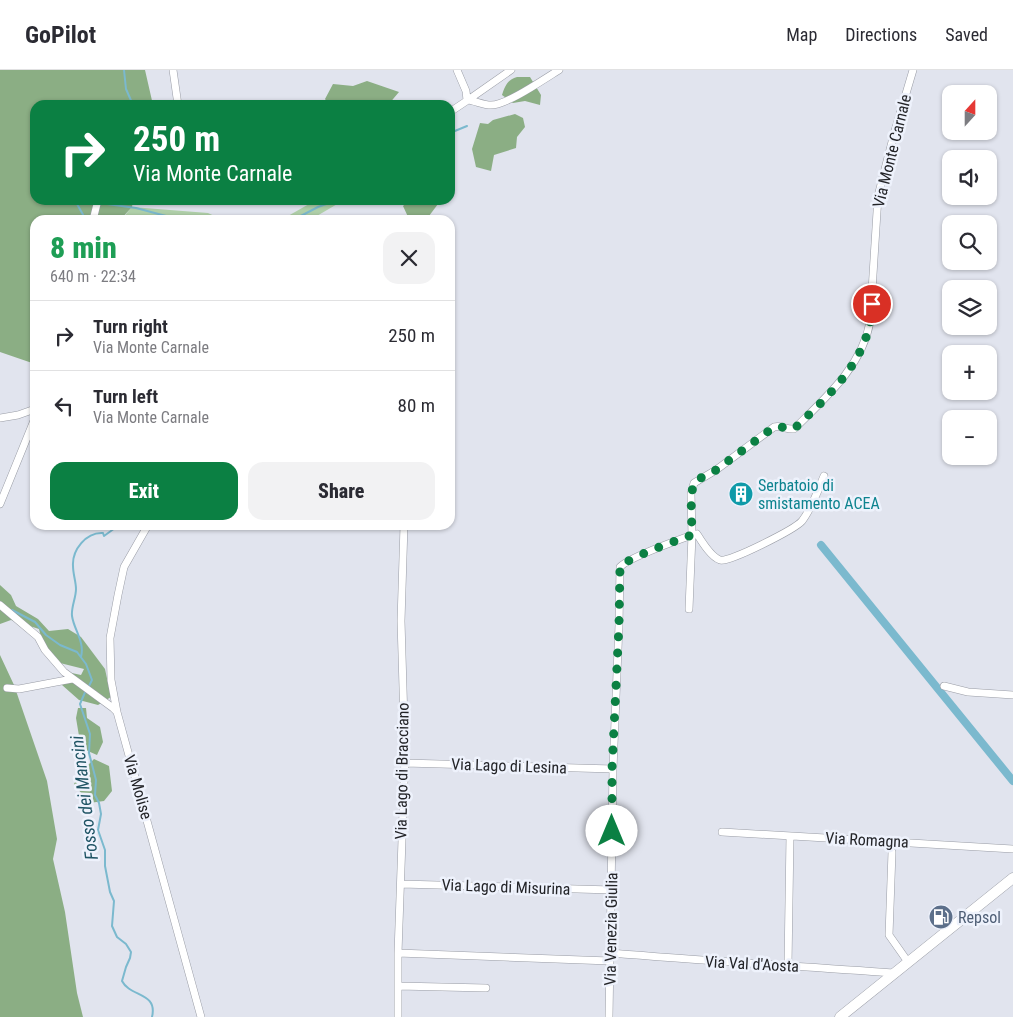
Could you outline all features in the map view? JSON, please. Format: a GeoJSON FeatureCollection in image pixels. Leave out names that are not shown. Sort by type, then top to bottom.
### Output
{"type":"FeatureCollection","features":[{"type":"Feature","properties":{"kind":"main road"},"geometry":{"type":"LineString","coordinates":[[840,1017],[1013,878]]}},
{"type":"Feature","properties":{"kind":"street"},"geometry":{"type":"LineString","coordinates":[[173,70],[177,100]]}},
{"type":"Feature","properties":{"kind":"street"},"geometry":{"type":"LineString","coordinates":[[457,70],[466,91],[467,100]]}},
{"type":"Feature","properties":{"kind":"street"},"geometry":{"type":"LineString","coordinates":[[455,108],[511,70]]}},
{"type":"Feature","properties":{"kind":"street"},"geometry":{"type":"LineString","coordinates":[[467,100],[492,105],[518,95],[558,70]]}},
{"type":"Feature","properties":{"kind":"street","name":"Via Monte Carnale"},"geometry":{"type":"LineString","coordinates":[[694,535],[691,494],[695,481],[716,470],[774,427],[781,426],[794,429],[840,382],[852,366],[861,349],[870,322],[878,196],[913,70]]}},
{"type":"Feature","properties":{"kind":"street"},"geometry":{"type":"LineString","coordinates":[[0,418],[30,411]]}},
{"type":"Feature","properties":{"kind":"street"},"geometry":{"type":"LineString","coordinates":[[0,504],[30,430]]}},
{"type":"Feature","properties":{"kind":"street"},"geometry":{"type":"LineString","coordinates":[[694,535],[719,560],[726,560],[742,553],[786,533],[800,523],[808,512],[824,476]]}},
{"type":"Feature","properties":{"kind":"street","name":"Via Molise"},"geometry":{"type":"LineString","coordinates":[[145,530],[124,567],[112,629],[110,647],[111,680],[117,712],[201,1017]]}},
{"type":"Feature","properties":{"kind":"street","name":"Via Lago di Bracciano"},"geometry":{"type":"LineString","coordinates":[[398,1017],[398,953],[405,763],[401,621],[404,530]]}},
{"type":"Feature","properties":{"kind":"street"},"geometry":{"type":"LineString","coordinates":[[689,609],[694,535]]}},
{"type":"Feature","properties":{"kind":"street","name":"Via Venezia Giulia"},"geometry":{"type":"LineString","coordinates":[[609,1017],[612,769],[620,566],[694,535]]}},
{"type":"Feature","properties":{"kind":"street"},"geometry":{"type":"LineString","coordinates":[[3,608],[36,634],[57,666],[117,712]]}},
{"type":"Feature","properties":{"kind":"street"},"geometry":{"type":"LineString","coordinates":[[7,688],[19,689],[72,679]]}},
{"type":"Feature","properties":{"kind":"street"},"geometry":{"type":"LineString","coordinates":[[944,686],[968,692],[1013,695]]}},
{"type":"Feature","properties":{"kind":"street","name":"Via Lago di Lesina"},"geometry":{"type":"LineString","coordinates":[[405,763],[612,769]]}},
{"type":"Feature","properties":{"kind":"street","name":"Via Romagna"},"geometry":{"type":"LineString","coordinates":[[722,832],[1013,849]]}},
{"type":"Feature","properties":{"kind":"street"},"geometry":{"type":"LineString","coordinates":[[788,965],[790,836]]}},
{"type":"Feature","properties":{"kind":"street"},"geometry":{"type":"LineString","coordinates":[[892,852],[889,935],[908,962]]}},
{"type":"Feature","properties":{"kind":"street","name":"Via Lago di Misurina"},"geometry":{"type":"LineString","coordinates":[[401,884],[612,890]]}},
{"type":"Feature","properties":{"kind":"street","name":"Via Val d'Aosta"},"geometry":{"type":"LineString","coordinates":[[398,953],[610,957],[788,965],[893,973]]}},
{"type":"Feature","properties":{"kind":"street"},"geometry":{"type":"LineString","coordinates":[[398,986],[486,988]]}},
{"type":"Feature","properties":{"kind":"green space"},"geometry":{"type":"Polygon","coordinates":[[[0,70],[145,70],[152,100],[30,100],[30,205],[132,205],[125,215],[30,215],[30,362],[0,352],[0,70]]]}},
{"type":"Feature","properties":{"kind":"green space"},"geometry":{"type":"Polygon","coordinates":[[[517,77],[530,77],[541,95],[540,105],[525,101],[513,103],[502,95],[507,84],[517,77]]]}},
{"type":"Feature","properties":{"kind":"green space"},"geometry":{"type":"Polygon","coordinates":[[[367,81],[399,92],[392,100],[325,99],[333,84],[353,86],[367,81]]]}},
{"type":"Feature","properties":{"kind":"green space"},"geometry":{"type":"Polygon","coordinates":[[[515,114],[523,118],[525,127],[517,137],[516,148],[494,155],[491,171],[476,167],[472,149],[480,123],[488,124],[493,120],[515,114]]]}},
{"type":"Feature","properties":{"kind":"green space"},"geometry":{"type":"Polygon","coordinates":[[[307,205],[336,205],[319,215],[290,215],[307,205]]]}},
{"type":"Feature","properties":{"kind":"green space"},"geometry":{"type":"Polygon","coordinates":[[[437,205],[430,215],[407,215],[403,206],[437,205]]]}},
{"type":"Feature","properties":{"kind":"green space"},"geometry":{"type":"Polygon","coordinates":[[[132,207],[208,213],[212,215],[125,215],[132,207]]]}},
{"type":"Feature","properties":{"kind":"green space"},"geometry":{"type":"Polygon","coordinates":[[[0,585],[11,595],[16,606],[38,619],[49,631],[68,629],[81,637],[105,669],[111,697],[98,705],[79,700],[62,685],[67,672],[81,675],[84,669],[60,663],[43,645],[39,629],[11,620],[0,624],[0,585]]]}},
{"type":"Feature","properties":{"kind":"green space"},"geometry":{"type":"Polygon","coordinates":[[[0,655],[14,685],[47,781],[57,839],[53,859],[65,912],[77,993],[83,1017],[0,1017],[0,655]]]}},
{"type":"Feature","properties":{"kind":"green space"},"geometry":{"type":"Polygon","coordinates":[[[78,708],[86,708],[87,718],[100,727],[103,742],[97,755],[81,748],[76,718],[78,708]]]}},
{"type":"Feature","properties":{"kind":"green space"},"geometry":{"type":"Polygon","coordinates":[[[94,759],[109,766],[112,791],[104,801],[89,803],[74,784],[80,773],[94,759]]]}},
{"type":"Feature","properties":{"kind":"waterway"},"geometry":{"type":"LineString","coordinates":[[124,70],[126,89],[131,100]]}},
{"type":"Feature","properties":{"kind":"waterway"},"geometry":{"type":"LineString","coordinates":[[455,131],[467,126]]}},
{"type":"Feature","properties":{"kind":"waterway"},"geometry":{"type":"LineString","coordinates":[[78,205],[83,215]]}},
{"type":"Feature","properties":{"kind":"waterway"},"geometry":{"type":"LineString","coordinates":[[114,205],[162,215]]}},
{"type":"Feature","properties":{"kind":"waterway"},"geometry":{"type":"LineString","coordinates":[[303,215],[323,205]]}},
{"type":"Feature","properties":{"kind":"waterway"},"geometry":{"type":"LineString","coordinates":[[81,657],[82,646],[72,616],[76,589],[73,560],[81,543],[91,535],[103,533],[104,536],[112,530]]}},
{"type":"Feature","properties":{"kind":"waterway"},"geometry":{"type":"LineString","coordinates":[[821,545],[1013,781]]}},
{"type":"Feature","properties":{"kind":"waterway","name":"Fosso dei Mancini"},"geometry":{"type":"LineString","coordinates":[[12,610],[35,622],[46,635],[60,645],[77,652],[86,664],[92,680],[89,686]]}},
{"type":"Feature","properties":{"kind":"waterway","name":"Fosso dei Mancini"},"geometry":{"type":"LineString","coordinates":[[86,690],[80,704],[90,734],[89,753],[96,780],[95,795],[101,814],[98,830],[105,850],[105,866],[110,892],[114,901],[112,926],[117,937],[126,944],[131,952],[122,981],[131,990],[151,1003],[153,1009],[152,1017]]}},
{"type":"Feature","properties":{"kind":"place","name":"Serbatoio di smistamento ACEA"},"geometry":{"type":"Point","coordinates":[741,494]}},
{"type":"Feature","properties":{"kind":"place","name":"Repsol"},"geometry":{"type":"Point","coordinates":[941,917]}},
{"type":"Feature","properties":{"kind":"route"},"geometry":{"type":"LineString","coordinates":[[612,831],[612,769],[620,567],[622,564],[641,555],[692,535],[691,494],[695,481],[716,470],[774,427],[781,426],[794,429],[821,403],[847,374],[861,349],[869,327],[872,304]]}}]}
